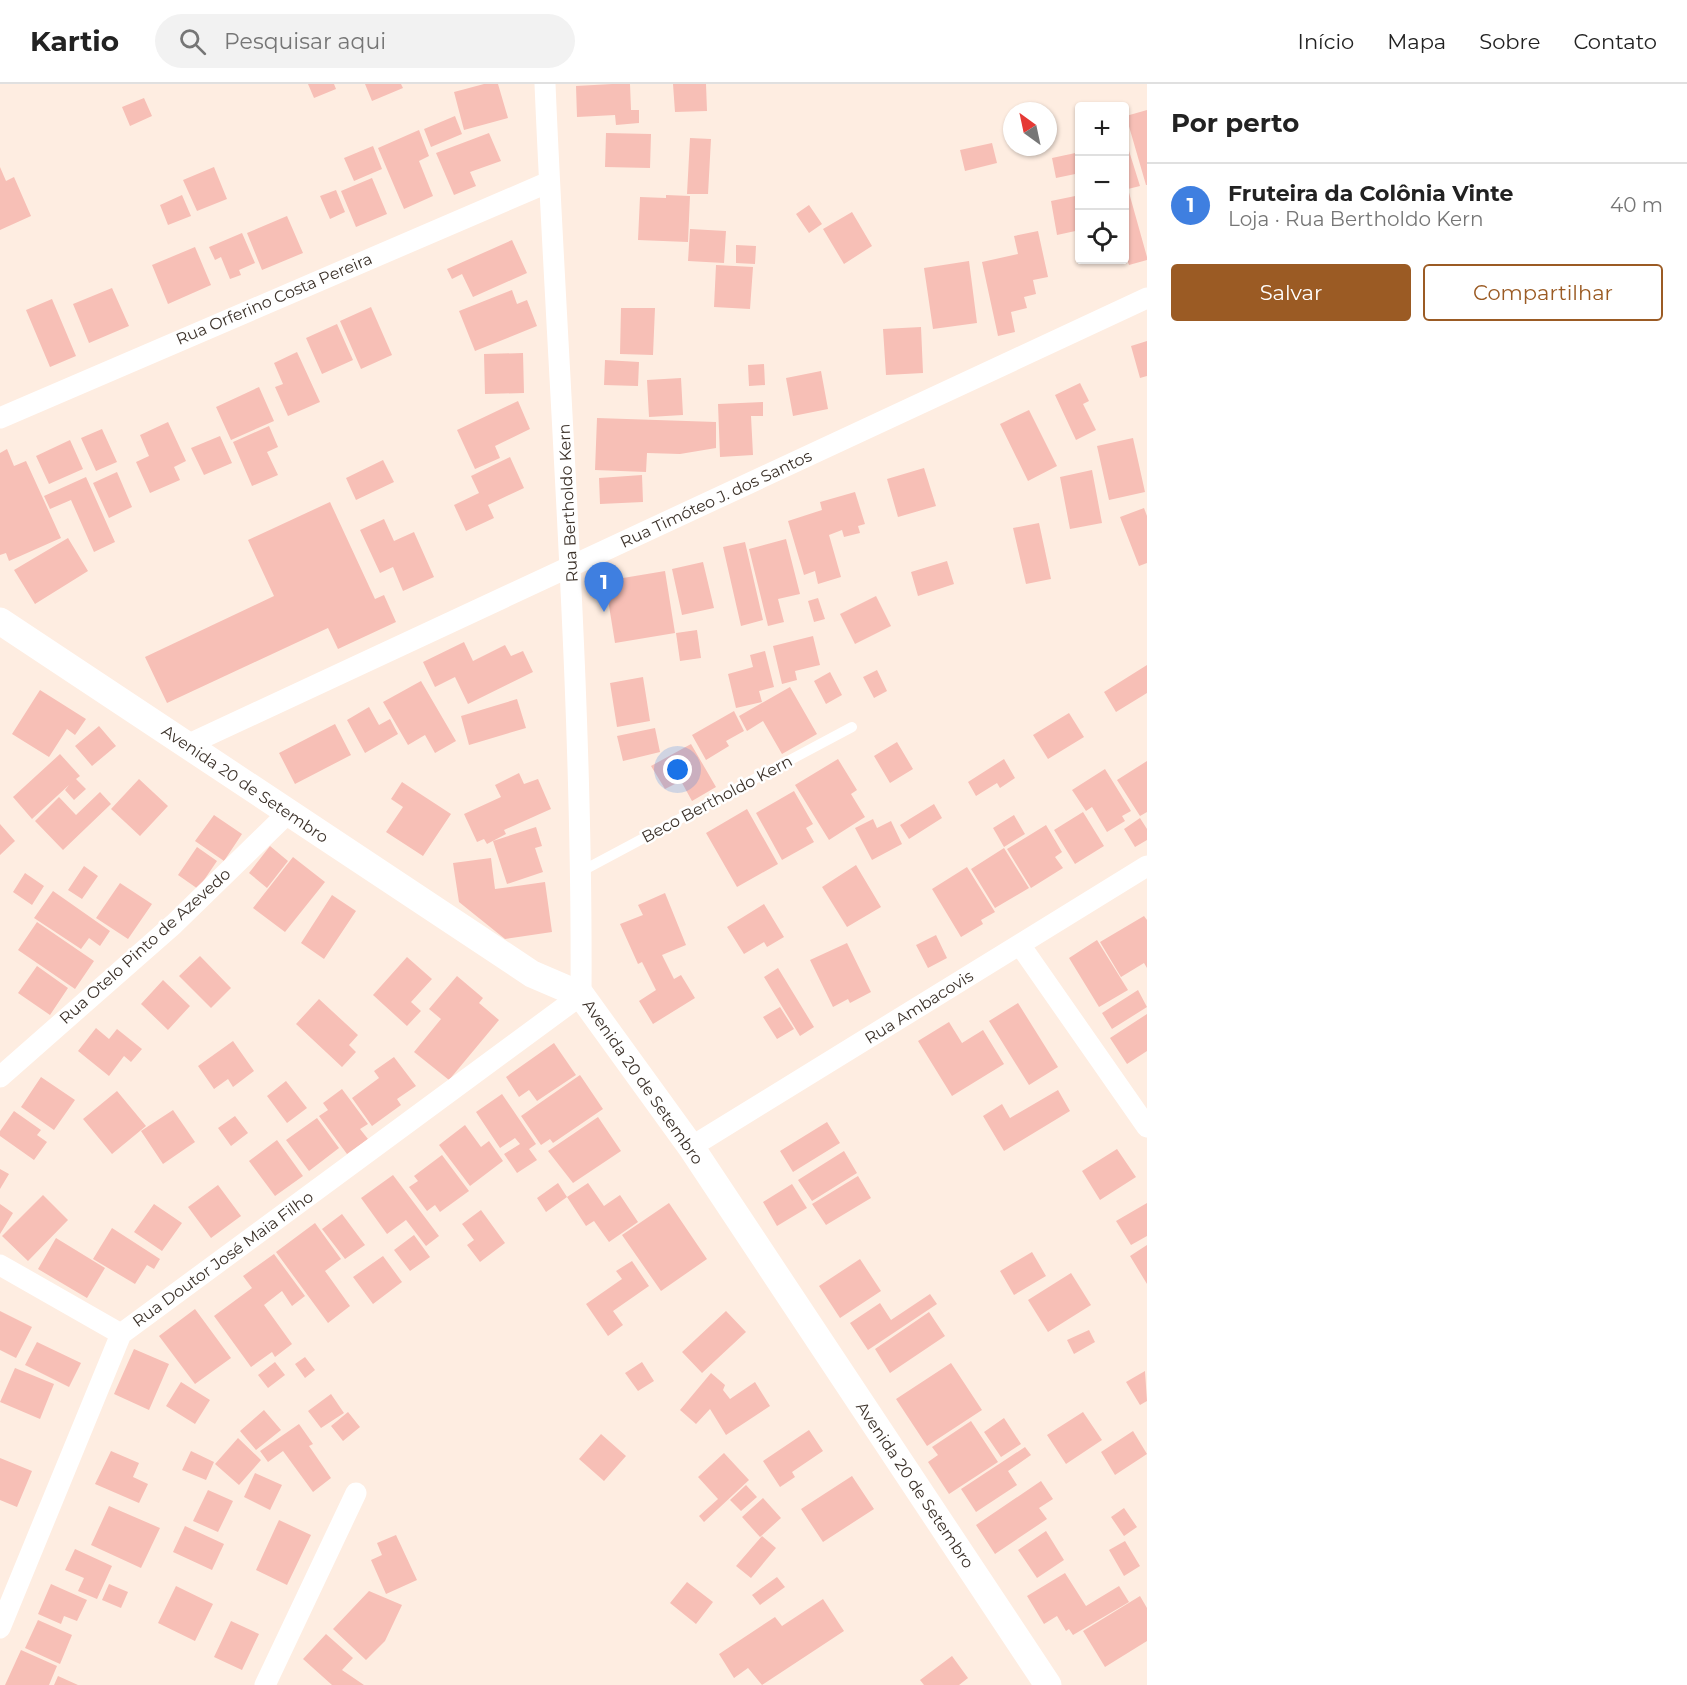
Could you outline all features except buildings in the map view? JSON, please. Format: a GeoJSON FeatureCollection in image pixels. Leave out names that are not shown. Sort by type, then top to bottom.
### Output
{"type":"FeatureCollection","features":[{"type":"Feature","properties":{"kind":"street","name":"Rua Bertholdo Kern"},"geometry":{"type":"LineString","coordinates":[[545,84],[572,566],[582,871],[581,995]]}},
{"type":"Feature","properties":{"kind":"street","name":"Rua Orferino Costa Pereira"},"geometry":{"type":"LineString","coordinates":[[0,418],[549,182]]}},
{"type":"Feature","properties":{"kind":"street","name":"Rua Timóteo J. dos Santos"},"geometry":{"type":"LineString","coordinates":[[187,745],[1147,298]]}},
{"type":"Feature","properties":{"kind":"street","name":"Avenida 20 de Setembro"},"geometry":{"type":"LineString","coordinates":[[0,621],[532,974],[581,995],[691,1147],[1048,1685]]}},
{"type":"Feature","properties":{"kind":"street","name":"Rua Otelo Pinto de Azevedo"},"geometry":{"type":"LineString","coordinates":[[0,1077],[174,924],[289,812]]}},
{"type":"Feature","properties":{"kind":"street","name":"Rua Ambacovis"},"geometry":{"type":"LineString","coordinates":[[691,1147],[1147,866]]}},
{"type":"Feature","properties":{"kind":"street"},"geometry":{"type":"LineString","coordinates":[[1020,945],[1147,1126]]}},
{"type":"Feature","properties":{"kind":"street","name":"Rua Doutor José Maia Filho"},"geometry":{"type":"LineString","coordinates":[[0,1628],[122,1334],[581,995]]}},
{"type":"Feature","properties":{"kind":"street"},"geometry":{"type":"LineString","coordinates":[[0,1265],[122,1334]]}},
{"type":"Feature","properties":{"kind":"street"},"geometry":{"type":"LineString","coordinates":[[265,1685],[356,1493]]}},
{"type":"Feature","properties":{"kind":"lane","name":"Beco Bertholdo Kern"},"geometry":{"type":"LineString","coordinates":[[582,871],[852,727]]}},
{"type":"Feature","properties":{"kind":"place","name":"Fruteira da Colônia Vinte"},"geometry":{"type":"Point","coordinates":[604,612]}}]}
